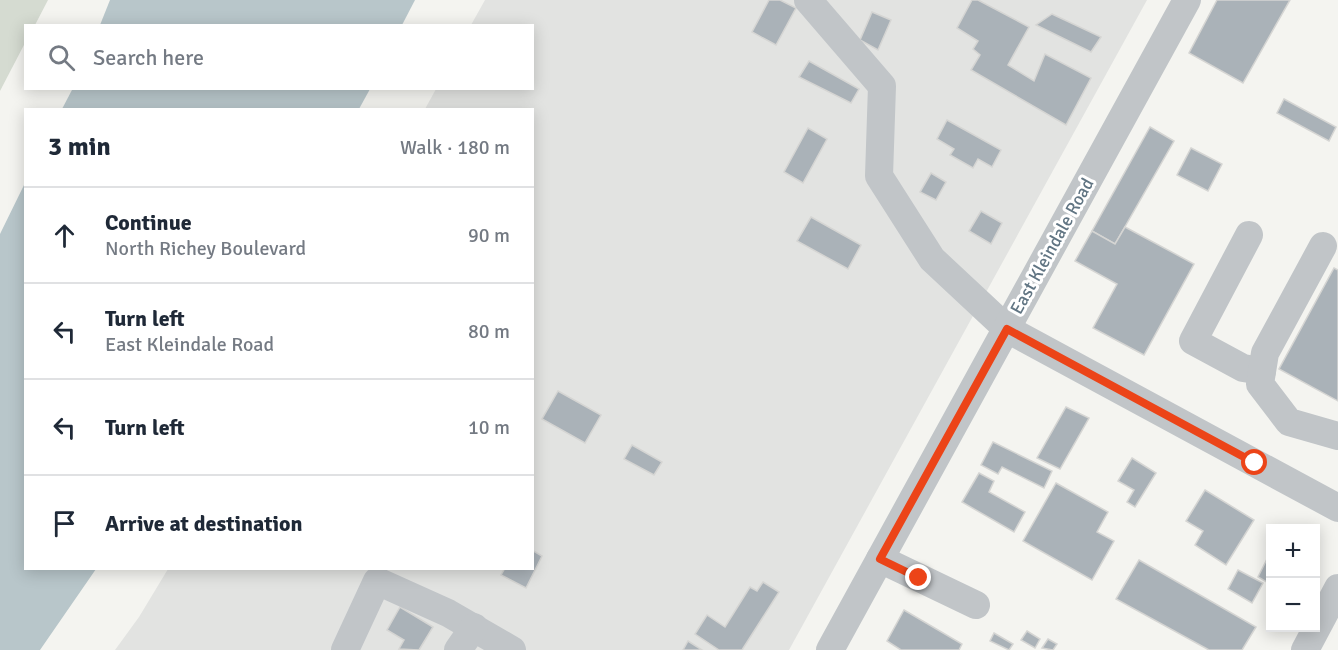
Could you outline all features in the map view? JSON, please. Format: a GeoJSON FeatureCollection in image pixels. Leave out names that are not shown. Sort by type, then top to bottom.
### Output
{"type":"FeatureCollection","features":[{"type":"Feature","properties":{"kind":"street"},"geometry":{"type":"LineString","coordinates":[[808,0],[882,86],[879,176],[932,259],[1007,329],[1338,508]]}},
{"type":"Feature","properties":{"kind":"street","name":"East Kleindale Road"},"geometry":{"type":"LineString","coordinates":[[830,650],[1187,0]]}},
{"type":"Feature","properties":{"kind":"street"},"geometry":{"type":"LineString","coordinates":[[1249,236],[1193,341],[1243,368],[1262,371]]}},
{"type":"Feature","properties":{"kind":"street"},"geometry":{"type":"LineString","coordinates":[[1323,246],[1265,353],[1260,384],[1289,422],[1338,436]]}},
{"type":"Feature","properties":{"kind":"street"},"geometry":{"type":"LineString","coordinates":[[880,559],[976,605]]}},
{"type":"Feature","properties":{"kind":"street"},"geometry":{"type":"LineString","coordinates":[[345,650],[377,582],[448,613],[466,639],[512,650]]}},
{"type":"Feature","properties":{"kind":"street"},"geometry":{"type":"LineString","coordinates":[[1305,650],[1338,588]]}},
{"type":"Feature","properties":{"kind":"shaded area"},"geometry":{"type":"Polygon","coordinates":[[[0,0],[48,0],[36,24],[24,24],[24,45],[0,91],[0,0]]]}},
{"type":"Feature","properties":{"kind":"shaded area"},"geometry":{"type":"Polygon","coordinates":[[[110,0],[415,0],[403,24],[100,24],[110,0]]]}},
{"type":"Feature","properties":{"kind":"shaded area"},"geometry":{"type":"Polygon","coordinates":[[[485,0],[1147,0],[789,650],[115,650],[139,617],[167,570],[534,570],[534,108],[426,108],[435,90],[534,90],[534,24],[472,24],[485,0]]]}},
{"type":"Feature","properties":{"kind":"shaded area"},"geometry":{"type":"Polygon","coordinates":[[[72,90],[369,90],[360,108],[63,108],[72,90]]]}},
{"type":"Feature","properties":{"kind":"shaded area"},"geometry":{"type":"Polygon","coordinates":[[[24,185],[24,570],[95,570],[40,650],[0,650],[0,234],[24,185]]]}},
{"type":"Feature","properties":{"kind":"building"},"geometry":{"type":"Polygon","coordinates":[[[769,0],[780,0],[796,8],[776,45],[752,32],[769,0]]]}},
{"type":"Feature","properties":{"kind":"building"},"geometry":{"type":"Polygon","coordinates":[[[972,0],[978,0],[1029,27],[1008,65],[1034,81],[1045,54],[1091,78],[1066,125],[971,70],[980,55],[973,49],[978,41],[957,28],[972,0]]]}},
{"type":"Feature","properties":{"kind":"building"},"geometry":{"type":"Polygon","coordinates":[[[1217,0],[1290,0],[1243,83],[1189,53],[1217,0]]]}},
{"type":"Feature","properties":{"kind":"building"},"geometry":{"type":"Polygon","coordinates":[[[872,12],[891,20],[878,50],[860,40],[872,12]]]}},
{"type":"Feature","properties":{"kind":"building"},"geometry":{"type":"Polygon","coordinates":[[[1052,14],[1101,37],[1091,52],[1036,25],[1052,14]]]}},
{"type":"Feature","properties":{"kind":"building"},"geometry":{"type":"Polygon","coordinates":[[[809,61],[859,89],[851,103],[799,77],[809,61]]]}},
{"type":"Feature","properties":{"kind":"building"},"geometry":{"type":"Polygon","coordinates":[[[1284,99],[1336,127],[1329,141],[1277,113],[1284,99]]]}},
{"type":"Feature","properties":{"kind":"building"},"geometry":{"type":"Polygon","coordinates":[[[947,120],[1001,150],[992,167],[978,159],[973,168],[950,155],[954,149],[937,139],[947,120]]]}},
{"type":"Feature","properties":{"kind":"building"},"geometry":{"type":"Polygon","coordinates":[[[1150,127],[1174,141],[1115,244],[1092,231],[1150,127]]]}},
{"type":"Feature","properties":{"kind":"building"},"geometry":{"type":"Polygon","coordinates":[[[808,128],[827,139],[803,183],[784,172],[808,128]]]}},
{"type":"Feature","properties":{"kind":"building"},"geometry":{"type":"Polygon","coordinates":[[[1191,148],[1222,164],[1208,191],[1177,175],[1191,148]]]}},
{"type":"Feature","properties":{"kind":"building"},"geometry":{"type":"Polygon","coordinates":[[[931,173],[946,182],[936,200],[920,192],[931,173]]]}},
{"type":"Feature","properties":{"kind":"building"},"geometry":{"type":"Polygon","coordinates":[[[981,211],[1002,223],[991,244],[969,231],[981,211]]]}},
{"type":"Feature","properties":{"kind":"building"},"geometry":{"type":"Polygon","coordinates":[[[811,217],[861,245],[848,269],[797,241],[811,217]]]}},
{"type":"Feature","properties":{"kind":"building"},"geometry":{"type":"Polygon","coordinates":[[[1125,227],[1194,264],[1144,355],[1093,328],[1117,284],[1075,261],[1092,231],[1115,244],[1125,227]]]}},
{"type":"Feature","properties":{"kind":"building"},"geometry":{"type":"Polygon","coordinates":[[[1334,268],[1338,270],[1338,401],[1279,369],[1334,268]]]}},
{"type":"Feature","properties":{"kind":"building"},"geometry":{"type":"Polygon","coordinates":[[[558,391],[601,415],[585,443],[542,419],[558,391]]]}},
{"type":"Feature","properties":{"kind":"building"},"geometry":{"type":"Polygon","coordinates":[[[1066,407],[1089,418],[1060,469],[1037,458],[1066,407]]]}},
{"type":"Feature","properties":{"kind":"building"},"geometry":{"type":"Polygon","coordinates":[[[993,442],[1052,471],[1044,488],[1002,467],[998,474],[981,465],[993,442]]]}},
{"type":"Feature","properties":{"kind":"building"},"geometry":{"type":"Polygon","coordinates":[[[632,445],[662,462],[654,475],[624,459],[632,445]]]}},
{"type":"Feature","properties":{"kind":"building"},"geometry":{"type":"Polygon","coordinates":[[[1132,458],[1156,473],[1135,507],[1127,502],[1134,490],[1118,481],[1132,458]]]}},
{"type":"Feature","properties":{"kind":"building"},"geometry":{"type":"Polygon","coordinates":[[[979,473],[994,481],[989,492],[1025,512],[1014,532],[962,502],[979,473]]]}},
{"type":"Feature","properties":{"kind":"building"},"geometry":{"type":"Polygon","coordinates":[[[1056,483],[1108,512],[1097,532],[1114,541],[1092,580],[1023,541],[1056,483]]]}},
{"type":"Feature","properties":{"kind":"building"},"geometry":{"type":"Polygon","coordinates":[[[1205,490],[1254,520],[1226,565],[1195,545],[1203,531],[1186,521],[1205,490]]]}},
{"type":"Feature","properties":{"kind":"building"},"geometry":{"type":"Polygon","coordinates":[[[534,551],[542,556],[526,588],[501,575],[504,570],[534,570],[534,551]]]}},
{"type":"Feature","properties":{"kind":"building"},"geometry":{"type":"Polygon","coordinates":[[[1139,560],[1256,627],[1242,650],[1209,650],[1116,599],[1139,560]]]}},
{"type":"Feature","properties":{"kind":"building"},"geometry":{"type":"Polygon","coordinates":[[[1266,561],[1266,582],[1258,577],[1266,561]]]}},
{"type":"Feature","properties":{"kind":"building"},"geometry":{"type":"Polygon","coordinates":[[[1238,570],[1263,583],[1252,603],[1228,589],[1238,570]]]}},
{"type":"Feature","properties":{"kind":"building"},"geometry":{"type":"Polygon","coordinates":[[[763,582],[779,592],[742,650],[719,650],[695,634],[707,615],[725,627],[750,587],[757,591],[763,582]]]}},
{"type":"Feature","properties":{"kind":"building"},"geometry":{"type":"Polygon","coordinates":[[[400,607],[433,627],[419,650],[399,649],[404,640],[387,630],[400,607]]]}},
{"type":"Feature","properties":{"kind":"building"},"geometry":{"type":"Polygon","coordinates":[[[904,610],[962,644],[959,650],[901,650],[887,641],[904,610]]]}},
{"type":"Feature","properties":{"kind":"building"},"geometry":{"type":"Polygon","coordinates":[[[1027,631],[1040,639],[1035,648],[1021,640],[1027,631]]]}},
{"type":"Feature","properties":{"kind":"building"},"geometry":{"type":"Polygon","coordinates":[[[994,633],[1013,644],[1009,650],[990,641],[994,633]]]}},
{"type":"Feature","properties":{"kind":"building"},"geometry":{"type":"Polygon","coordinates":[[[1048,639],[1057,644],[1053,650],[1042,648],[1048,639]]]}},
{"type":"Feature","properties":{"kind":"building"},"geometry":{"type":"Polygon","coordinates":[[[688,641],[702,650],[683,650],[688,641]]]}},
{"type":"Feature","properties":{"kind":"route"},"geometry":{"type":"LineString","coordinates":[[919,578],[880,559],[1007,329],[1255,463]]}}]}
